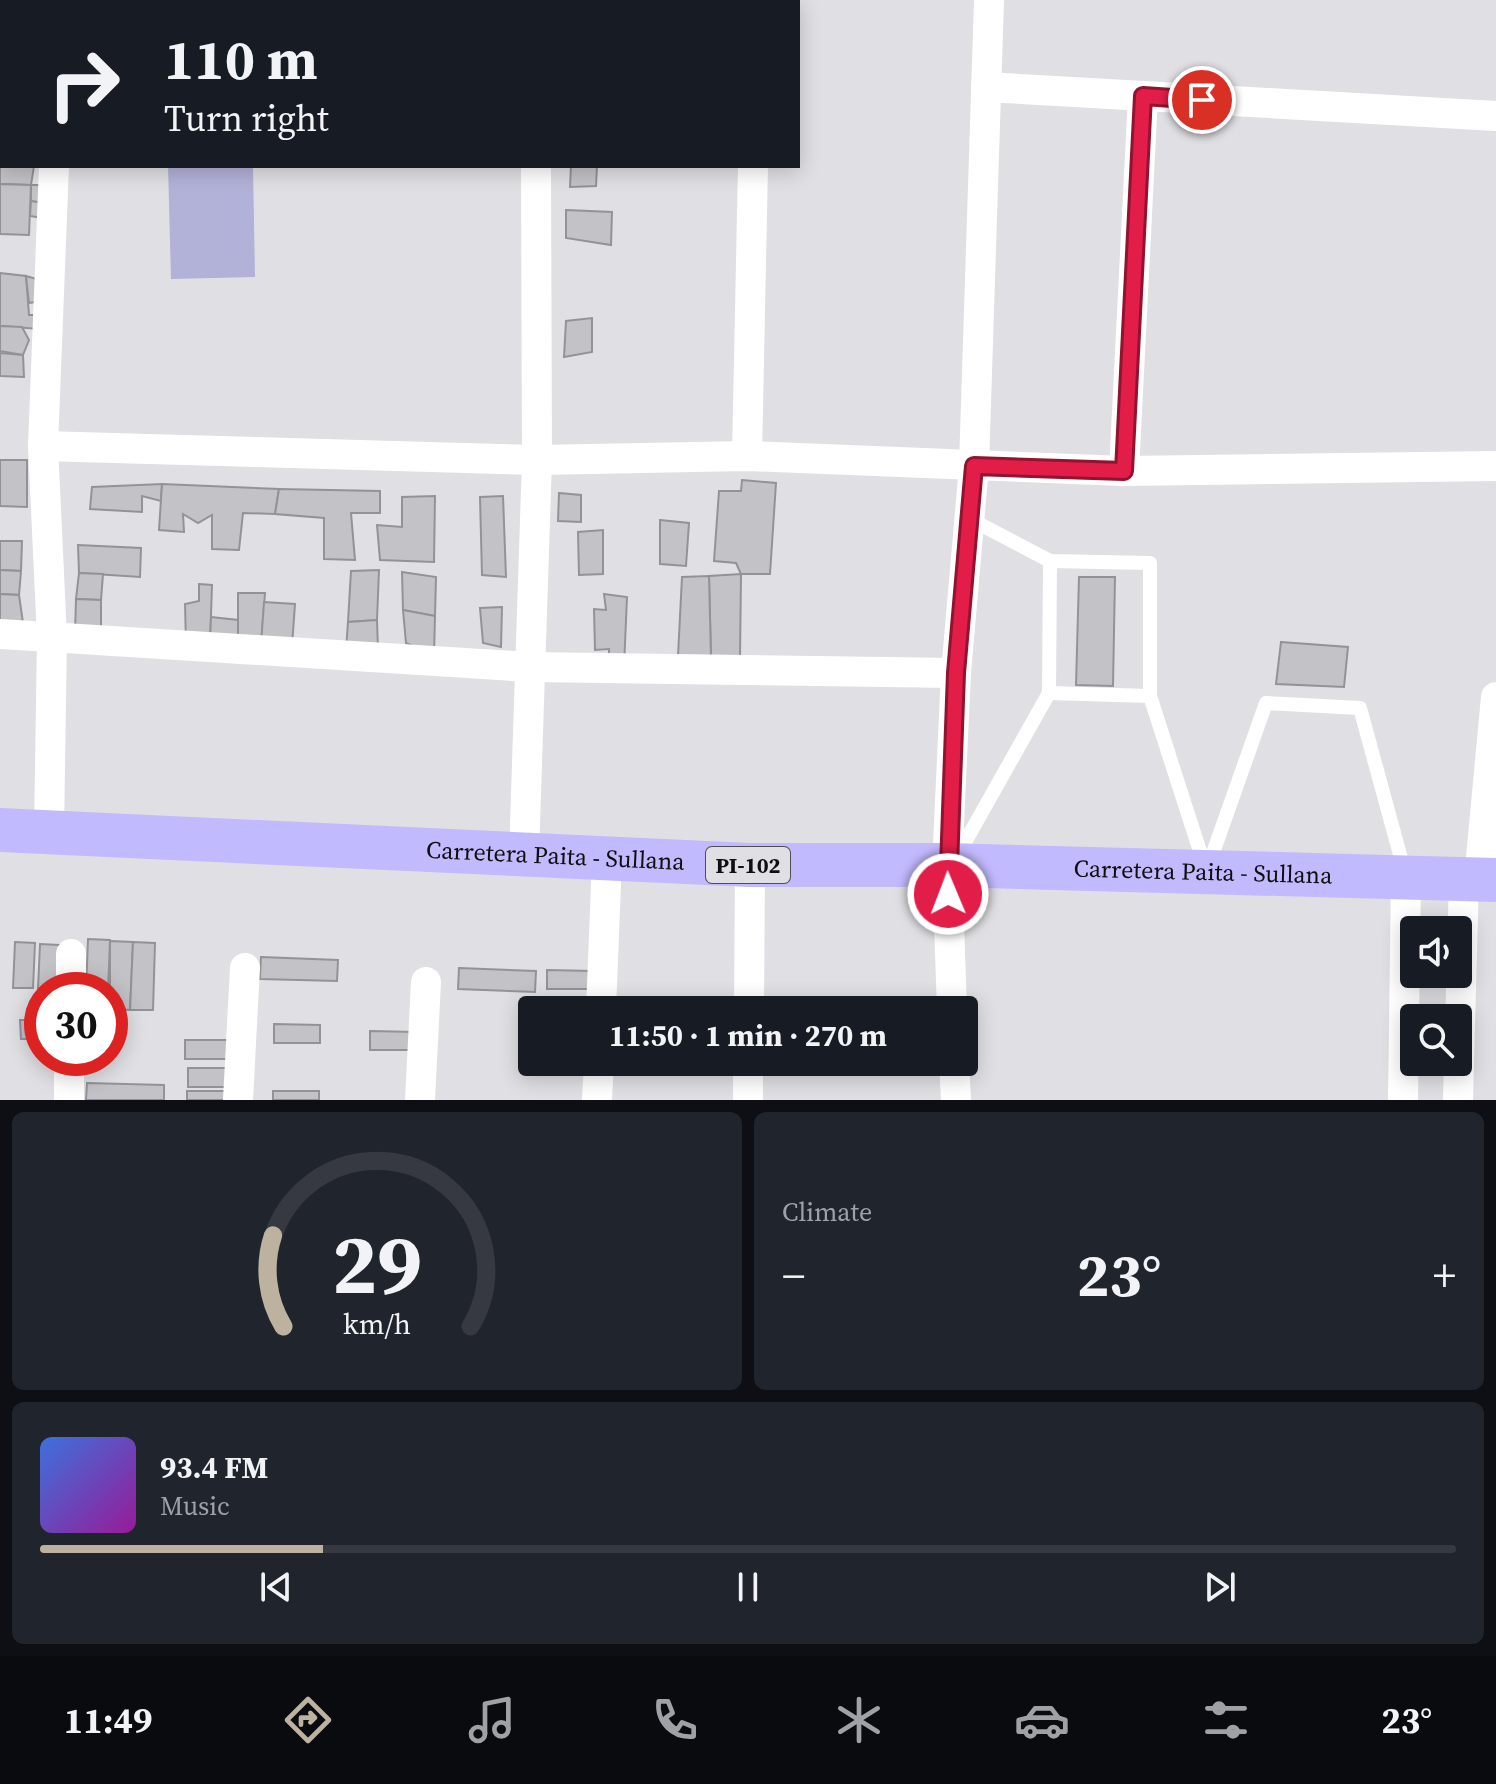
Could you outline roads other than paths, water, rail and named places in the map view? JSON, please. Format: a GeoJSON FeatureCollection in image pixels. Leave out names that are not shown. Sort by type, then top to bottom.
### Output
{"type":"FeatureCollection","features":[{"type":"Feature","properties":{"kind":"main road","name":"Carretera Paita - Sullana"},"geometry":{"type":"LineString","coordinates":[[0,830],[750,865],[949,865],[1480,879]]}},
{"type":"Feature","properties":{"kind":"street"},"geometry":{"type":"LineString","coordinates":[[952,996],[949,865],[956,673],[974,466],[989,0]]}},
{"type":"Feature","properties":{"kind":"street"},"geometry":{"type":"LineString","coordinates":[[986,87],[1496,116]]}},
{"type":"Feature","properties":{"kind":"street"},"geometry":{"type":"LineString","coordinates":[[1124,471],[1143,96]]}},
{"type":"Feature","properties":{"kind":"street"},"geometry":{"type":"LineString","coordinates":[[49,833],[52,637],[43,446],[54,168]]}},
{"type":"Feature","properties":{"kind":"street"},"geometry":{"type":"LineString","coordinates":[[524,855],[537,460],[536,168]]}},
{"type":"Feature","properties":{"kind":"street"},"geometry":{"type":"LineString","coordinates":[[747,456],[753,168]]}},
{"type":"Feature","properties":{"kind":"street"},"geometry":{"type":"LineString","coordinates":[[43,446],[537,460],[747,456],[1124,471],[1496,466]]}},
{"type":"Feature","properties":{"kind":"street"},"geometry":{"type":"LineString","coordinates":[[0,634],[530,667],[956,673]]}},
{"type":"Feature","properties":{"kind":"street"},"geometry":{"type":"LineString","coordinates":[[1458,1100],[1496,697]]}},
{"type":"Feature","properties":{"kind":"street"},"geometry":{"type":"LineString","coordinates":[[602,996],[607,859]]}},
{"type":"Feature","properties":{"kind":"street"},"geometry":{"type":"LineString","coordinates":[[749,996],[750,865]]}},
{"type":"Feature","properties":{"kind":"street"},"geometry":{"type":"LineString","coordinates":[[1403,1100],[1406,876]]}},
{"type":"Feature","properties":{"kind":"street"},"geometry":{"type":"LineString","coordinates":[[71,954],[71,972]]}},
{"type":"Feature","properties":{"kind":"street"},"geometry":{"type":"LineString","coordinates":[[238,1100],[245,968]]}},
{"type":"Feature","properties":{"kind":"street"},"geometry":{"type":"LineString","coordinates":[[420,1100],[426,982]]}},
{"type":"Feature","properties":{"kind":"street"},"geometry":{"type":"LineString","coordinates":[[69,1076],[69,1100]]}},
{"type":"Feature","properties":{"kind":"street"},"geometry":{"type":"LineString","coordinates":[[597,1100],[598,1076]]}},
{"type":"Feature","properties":{"kind":"street"},"geometry":{"type":"LineString","coordinates":[[748,1076],[748,1100]]}},
{"type":"Feature","properties":{"kind":"street"},"geometry":{"type":"LineString","coordinates":[[955,1076],[956,1100]]}},
{"type":"Feature","properties":{"kind":"lane"},"geometry":{"type":"LineString","coordinates":[[970,519],[1050,561],[1150,563],[1150,696],[1207,871]]}},
{"type":"Feature","properties":{"kind":"lane"},"geometry":{"type":"LineString","coordinates":[[949,865],[1049,693],[1050,561]]}},
{"type":"Feature","properties":{"kind":"lane"},"geometry":{"type":"LineString","coordinates":[[1049,693],[1150,696]]}},
{"type":"Feature","properties":{"kind":"lane"},"geometry":{"type":"LineString","coordinates":[[1207,871],[1266,703],[1360,708],[1406,876]]}}]}
